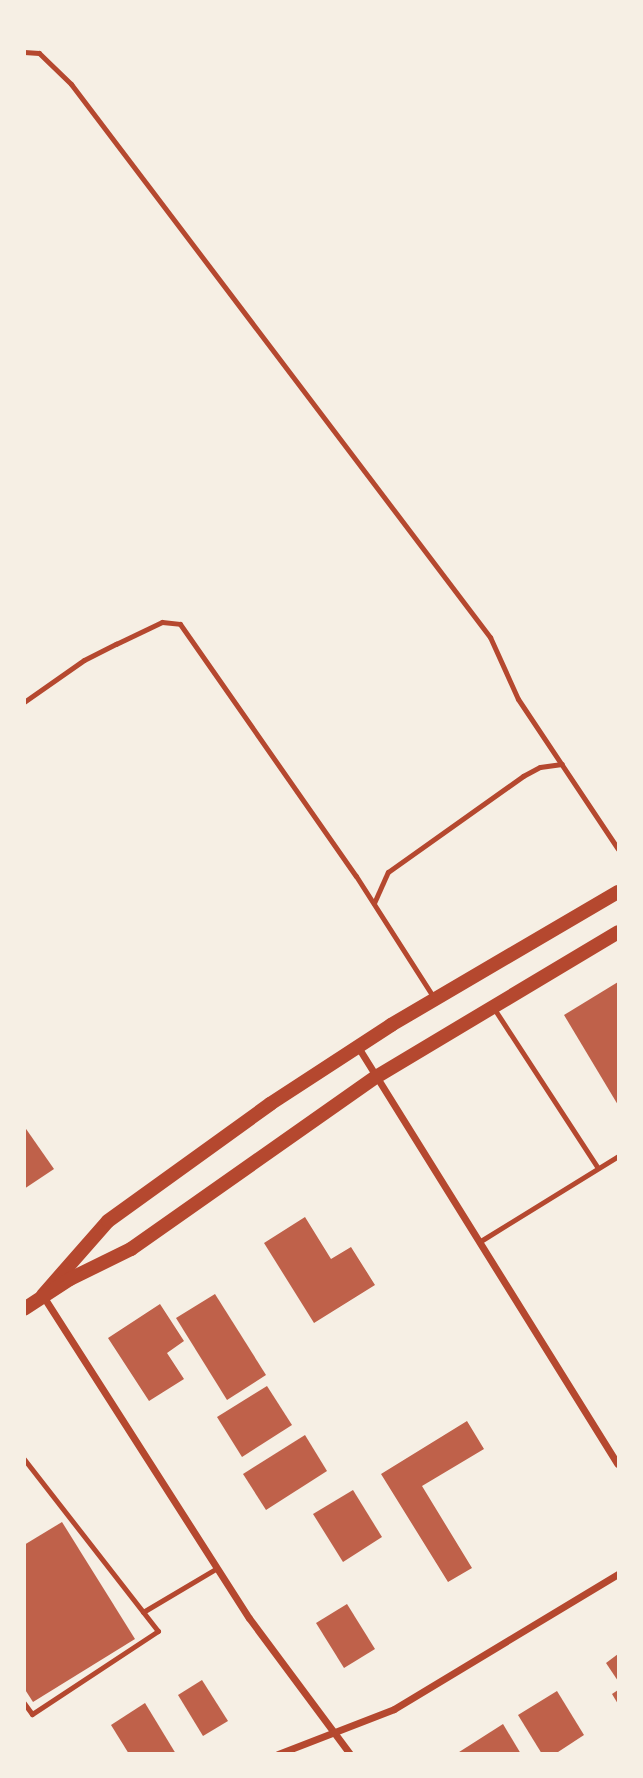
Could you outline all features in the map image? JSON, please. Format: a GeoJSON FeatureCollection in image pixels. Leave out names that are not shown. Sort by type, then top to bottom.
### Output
{"type":"FeatureCollection","features":[{"type":"Feature","properties":{"kind":"main road"},"geometry":{"type":"LineString","coordinates":[[43,1295],[108,1221],[358,1046],[618,892]]}},
{"type":"Feature","properties":{"kind":"main road"},"geometry":{"type":"LineString","coordinates":[[24,1309],[43,1295],[131,1249],[376,1077],[618,932]]}},
{"type":"Feature","properties":{"kind":"street"},"geometry":{"type":"LineString","coordinates":[[358,1046],[618,1464]]}},
{"type":"Feature","properties":{"kind":"street"},"geometry":{"type":"LineString","coordinates":[[43,1295],[249,1618],[336,1731],[350,1754]]}},
{"type":"Feature","properties":{"kind":"street"},"geometry":{"type":"LineString","coordinates":[[278,1754],[394,1709],[618,1574]]}},
{"type":"Feature","properties":{"kind":"lane"},"geometry":{"type":"LineString","coordinates":[[24,52],[39,53],[71,85],[491,638],[519,699],[618,849]]}},
{"type":"Feature","properties":{"kind":"lane"},"geometry":{"type":"LineString","coordinates":[[24,702],[84,660],[116,643],[162,622],[180,624],[374,903],[435,1000]]}},
{"type":"Feature","properties":{"kind":"lane"},"geometry":{"type":"LineString","coordinates":[[374,903],[388,872],[523,776],[540,766],[562,764]]}},
{"type":"Feature","properties":{"kind":"lane"},"geometry":{"type":"LineString","coordinates":[[493,1006],[598,1168]]}},
{"type":"Feature","properties":{"kind":"lane"},"geometry":{"type":"LineString","coordinates":[[479,1241],[618,1156]]}},
{"type":"Feature","properties":{"kind":"lane"},"geometry":{"type":"LineString","coordinates":[[24,1459],[158,1631],[32,1714],[24,1703]]}},
{"type":"Feature","properties":{"kind":"lane"},"geometry":{"type":"LineString","coordinates":[[143,1612],[217,1568]]}},
{"type":"Feature","properties":{"kind":"building"},"geometry":{"type":"Polygon","coordinates":[[[618,982],[618,1105],[564,1015],[618,982]]]}},
{"type":"Feature","properties":{"kind":"building"},"geometry":{"type":"Polygon","coordinates":[[[24,1126],[54,1169],[24,1189],[24,1126]]]}},
{"type":"Feature","properties":{"kind":"building"},"geometry":{"type":"Polygon","coordinates":[[[305,1217],[331,1259],[351,1247],[375,1285],[314,1323],[264,1243],[305,1217]]]}},
{"type":"Feature","properties":{"kind":"building"},"geometry":{"type":"Polygon","coordinates":[[[215,1294],[266,1375],[227,1400],[176,1318],[215,1294]]]}},
{"type":"Feature","properties":{"kind":"building"},"geometry":{"type":"Polygon","coordinates":[[[160,1304],[184,1341],[167,1353],[184,1379],[149,1401],[108,1338],[160,1304]]]}},
{"type":"Feature","properties":{"kind":"building"},"geometry":{"type":"Polygon","coordinates":[[[267,1386],[292,1425],[242,1457],[217,1417],[267,1386]]]}},
{"type":"Feature","properties":{"kind":"building"},"geometry":{"type":"Polygon","coordinates":[[[467,1421],[484,1449],[422,1486],[472,1568],[448,1582],[381,1474],[467,1421]]]}},
{"type":"Feature","properties":{"kind":"building"},"geometry":{"type":"Polygon","coordinates":[[[305,1435],[327,1471],[266,1510],[243,1474],[305,1435]]]}},
{"type":"Feature","properties":{"kind":"building"},"geometry":{"type":"Polygon","coordinates":[[[353,1490],[382,1537],[343,1562],[313,1514],[353,1490]]]}},
{"type":"Feature","properties":{"kind":"building"},"geometry":{"type":"Polygon","coordinates":[[[62,1522],[135,1639],[33,1702],[24,1688],[24,1545],[62,1522]]]}},
{"type":"Feature","properties":{"kind":"building"},"geometry":{"type":"Polygon","coordinates":[[[347,1604],[375,1649],[344,1668],[316,1623],[347,1604]]]}},
{"type":"Feature","properties":{"kind":"building"},"geometry":{"type":"Polygon","coordinates":[[[618,1654],[618,1681],[606,1663],[618,1654]]]}},
{"type":"Feature","properties":{"kind":"building"},"geometry":{"type":"Polygon","coordinates":[[[202,1680],[228,1721],[203,1736],[178,1695],[202,1680]]]}},
{"type":"Feature","properties":{"kind":"building"},"geometry":{"type":"Polygon","coordinates":[[[618,1690],[618,1704],[612,1694],[618,1690]]]}},
{"type":"Feature","properties":{"kind":"building"},"geometry":{"type":"Polygon","coordinates":[[[557,1691],[584,1735],[555,1754],[542,1754],[518,1715],[557,1691]]]}},
{"type":"Feature","properties":{"kind":"building"},"geometry":{"type":"Polygon","coordinates":[[[145,1703],[176,1754],[129,1754],[111,1725],[145,1703]]]}},
{"type":"Feature","properties":{"kind":"building"},"geometry":{"type":"Polygon","coordinates":[[[503,1724],[521,1754],[456,1754],[503,1724]]]}}]}
